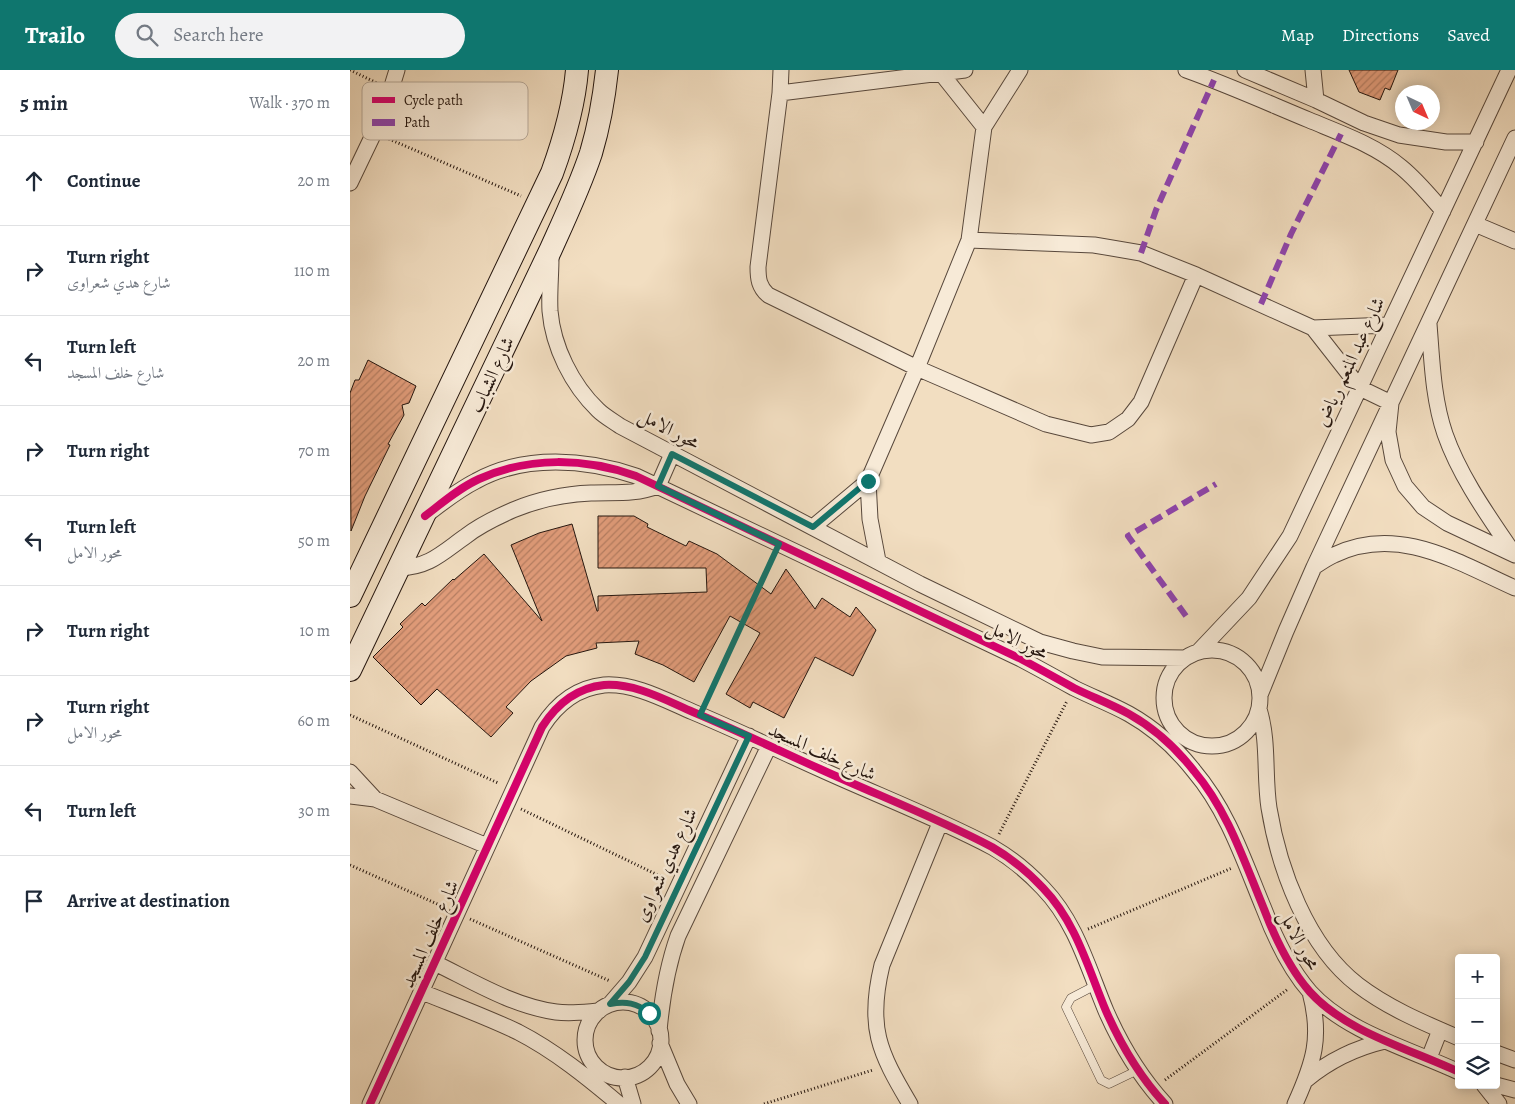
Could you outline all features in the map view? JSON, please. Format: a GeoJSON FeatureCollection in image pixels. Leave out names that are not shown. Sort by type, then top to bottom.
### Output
{"type":"FeatureCollection","features":[{"type":"Feature","properties":{"kind":"street","name":"شارع الشباب"},"geometry":{"type":"LineString","coordinates":[[350,596],[537,203],[562,145],[571,115],[578,70]]}},
{"type":"Feature","properties":{"kind":"street","name":"شارع الشباب"},"geometry":{"type":"LineString","coordinates":[[350,670],[551,249],[590,155],[602,107],[607,70]]}},
{"type":"Feature","properties":{"kind":"street"},"geometry":{"type":"LineString","coordinates":[[781,70],[780,93],[758,267],[758,279],[762,289],[768,296],[918,368],[1046,424],[1091,435],[1109,432],[1128,419],[1141,402],[1196,275]]}},
{"type":"Feature","properties":{"kind":"street"},"geometry":{"type":"LineString","coordinates":[[780,93],[965,70]]}},
{"type":"Feature","properties":{"kind":"street"},"geometry":{"type":"LineString","coordinates":[[813,527],[868,481],[918,368],[969,240],[984,127],[1020,70]]}},
{"type":"Feature","properties":{"kind":"street"},"geometry":{"type":"LineString","coordinates":[[1186,70],[1214,80],[1382,153],[1416,181],[1443,211]]}},
{"type":"Feature","properties":{"kind":"street"},"geometry":{"type":"LineString","coordinates":[[1245,70],[1264,73],[1364,124],[1399,135],[1422,140],[1476,142]]}},
{"type":"Feature","properties":{"kind":"street"},"geometry":{"type":"LineString","coordinates":[[1314,70],[1316,100]]}},
{"type":"Feature","properties":{"kind":"street"},"geometry":{"type":"LineString","coordinates":[[941,73],[984,127]]}},
{"type":"Feature","properties":{"kind":"street","name":"شارع عبد المنعم رياض"},"geometry":{"type":"LineString","coordinates":[[1192,655],[1216,635],[1249,598],[1277,557],[1300,518],[1443,211],[1511,73]]}},
{"type":"Feature","properties":{"kind":"street"},"geometry":{"type":"LineString","coordinates":[[1355,140],[1364,124]]}},
{"type":"Feature","properties":{"kind":"street"},"geometry":{"type":"LineString","coordinates":[[1153,730],[1185,738],[1204,746],[1219,746],[1233,742],[1254,723],[1286,631],[1314,567],[1515,138]]}},
{"type":"Feature","properties":{"kind":"street"},"geometry":{"type":"LineString","coordinates":[[350,183],[370,140]]}},
{"type":"Feature","properties":{"kind":"street"},"geometry":{"type":"LineString","coordinates":[[1475,224],[1515,241]]}},
{"type":"Feature","properties":{"kind":"street"},"geometry":{"type":"LineString","coordinates":[[522,235],[551,249]]}},
{"type":"Feature","properties":{"kind":"street"},"geometry":{"type":"LineString","coordinates":[[969,240],[1094,245],[1141,253],[1196,275],[1313,328],[1389,325]]}},
{"type":"Feature","properties":{"kind":"street","name":"محور الامل"},"geometry":{"type":"LineString","coordinates":[[551,249],[550,312],[556,340],[568,372],[599,411],[620,426],[920,584],[1040,642],[1102,657],[1192,655]]}},
{"type":"Feature","properties":{"kind":"street"},"geometry":{"type":"LineString","coordinates":[[1429,322],[1435,392],[1445,434],[1467,481],[1515,555]]}},
{"type":"Feature","properties":{"kind":"street"},"geometry":{"type":"LineString","coordinates":[[1313,328],[1360,388],[1391,404]]}},
{"type":"Feature","properties":{"kind":"street"},"geometry":{"type":"LineString","coordinates":[[1391,404],[1388,432],[1393,460],[1405,486],[1423,507],[1447,523],[1515,555]]}},
{"type":"Feature","properties":{"kind":"street"},"geometry":{"type":"LineString","coordinates":[[370,555],[399,568],[410,567],[429,562],[489,521],[538,501],[564,495],[638,492],[658,486],[672,454]]}},
{"type":"Feature","properties":{"kind":"street","name":"محور الامل"},"geometry":{"type":"LineString","coordinates":[[424,516],[478,480],[507,469],[545,462],[576,462],[614,468],[658,486],[1021,659],[1128,714],[1153,730],[1176,750],[1195,771],[1227,821],[1276,938],[1305,986],[1335,1014],[1351,1024],[1385,1041],[1430,1058],[1455,1070]]}},
{"type":"Feature","properties":{"kind":"street"},"geometry":{"type":"LineString","coordinates":[[868,481],[870,520],[878,561]]}},
{"type":"Feature","properties":{"kind":"street"},"geometry":{"type":"LineString","coordinates":[[1314,567],[1333,555],[1352,548],[1372,544],[1393,543],[1414,546],[1433,552],[1515,588]]}},
{"type":"Feature","properties":{"kind":"street"},"geometry":{"type":"LineString","coordinates":[[1195,771],[1185,738],[1170,722],[1165,709],[1164,694],[1168,680],[1175,668],[1192,655],[1212,650],[1227,652],[1240,659],[1250,669],[1257,681],[1266,742],[1266,776],[1271,822],[1284,867],[1307,922],[1320,945],[1337,966],[1356,984],[1378,999],[1455,1036]]}},
{"type":"Feature","properties":{"kind":"street","name":"شارع خلف المسجد"},"geometry":{"type":"LineString","coordinates":[[370,1104],[542,727],[560,704],[574,694],[588,688],[611,686],[634,689],[749,736],[940,823],[1011,859],[1029,873],[1059,906],[1076,934],[1120,1041],[1138,1070],[1165,1104]]}},
{"type":"Feature","properties":{"kind":"street","name":"شارع هدي شعراوى"},"geometry":{"type":"LineString","coordinates":[[605,1007],[625,988],[645,957],[749,736]]}},
{"type":"Feature","properties":{"kind":"street"},"geometry":{"type":"LineString","coordinates":[[605,1007],[590,1020],[585,1044],[588,1056],[604,1073],[625,1078],[635,1076],[652,1063],[658,1054],[666,976],[678,936],[769,746]]}},
{"type":"Feature","properties":{"kind":"street"},"geometry":{"type":"LineString","coordinates":[[350,772],[375,799]]}},
{"type":"Feature","properties":{"kind":"street"},"geometry":{"type":"LineString","coordinates":[[350,796],[375,799],[487,846]]}},
{"type":"Feature","properties":{"kind":"street"},"geometry":{"type":"LineString","coordinates":[[910,1104],[888,1066],[882,1051],[876,1030],[876,986],[882,965],[940,823]]}},
{"type":"Feature","properties":{"kind":"street"},"geometry":{"type":"LineString","coordinates":[[435,964],[520,1003],[539,1009],[559,1012],[605,1007],[621,1002],[641,1006],[656,1021],[677,1084],[689,1104]]}},
{"type":"Feature","properties":{"kind":"street"},"geometry":{"type":"LineString","coordinates":[[1295,1104],[1312,1062],[1316,1036],[1314,1009],[1305,986]]}},
{"type":"Feature","properties":{"kind":"street"},"geometry":{"type":"LineString","coordinates":[[422,992],[519,1032],[573,1067],[619,1104]]}},
{"type":"Feature","properties":{"kind":"street"},"geometry":{"type":"LineString","coordinates":[[1430,1058],[1440,1030]]}},
{"type":"Feature","properties":{"kind":"street"},"geometry":{"type":"LineString","coordinates":[[1306,1080],[1343,1055],[1356,1049],[1385,1041]]}},
{"type":"Feature","properties":{"kind":"street"},"geometry":{"type":"LineString","coordinates":[[1500,1054],[1515,1060]]}},
{"type":"Feature","properties":{"kind":"street"},"geometry":{"type":"LineString","coordinates":[[573,1067],[596,1066]]}},
{"type":"Feature","properties":{"kind":"street"},"geometry":{"type":"LineString","coordinates":[[625,1078],[633,1104]]}},
{"type":"Feature","properties":{"kind":"street"},"geometry":{"type":"LineString","coordinates":[[1500,1086],[1515,1090]]}},
{"type":"Feature","properties":{"kind":"street"},"geometry":{"type":"LineString","coordinates":[[1487,1089],[1499,1104]]}},
{"type":"Feature","properties":{"kind":"lane"},"geometry":{"type":"LineString","coordinates":[[1096,985],[1071,998],[1066,1007],[1101,1080],[1109,1084],[1138,1070]]}},
{"type":"Feature","properties":{"kind":"path"},"geometry":{"type":"LineString","coordinates":[[350,70],[375,82]]}},
{"type":"Feature","properties":{"kind":"path"},"geometry":{"type":"LineString","coordinates":[[392,140],[537,203]]}},
{"type":"Feature","properties":{"kind":"path"},"geometry":{"type":"LineString","coordinates":[[700,715],[779,544]]}},
{"type":"Feature","properties":{"kind":"path"},"geometry":{"type":"LineString","coordinates":[[992,848],[1074,687]]}},
{"type":"Feature","properties":{"kind":"path"},"geometry":{"type":"LineString","coordinates":[[350,715],[679,885]]}},
{"type":"Feature","properties":{"kind":"path"},"geometry":{"type":"LineString","coordinates":[[1076,934],[1244,863]]}},
{"type":"Feature","properties":{"kind":"path"},"geometry":{"type":"LineString","coordinates":[[350,865],[625,988]]}},
{"type":"Feature","properties":{"kind":"path"},"geometry":{"type":"LineString","coordinates":[[1152,1089],[1305,986]]}},
{"type":"Feature","properties":{"kind":"path"},"geometry":{"type":"LineString","coordinates":[[764,1104],[888,1066]]}},
{"type":"Feature","properties":{"kind":"building"},"geometry":{"type":"Polygon","coordinates":[[[1349,70],[1398,70],[1390,90],[1385,88],[1380,100],[1359,92],[1349,70]]]}},
{"type":"Feature","properties":{"kind":"building"},"geometry":{"type":"Polygon","coordinates":[[[368,360],[416,386],[409,403],[402,405],[404,415],[388,444],[390,445],[365,496],[351,531],[350,393],[355,380],[359,380],[368,360]]]}},
{"type":"Feature","properties":{"kind":"building"},"geometry":{"type":"Polygon","coordinates":[[[598,516],[634,516],[648,524],[647,527],[686,546],[689,541],[717,554],[771,594],[786,569],[815,609],[822,598],[850,617],[856,607],[876,630],[853,676],[815,657],[784,718],[753,702],[750,708],[726,694],[760,633],[730,616],[694,682],[663,665],[635,654],[639,641],[596,643],[597,648],[566,656],[531,681],[506,707],[513,713],[491,737],[437,689],[421,705],[373,657],[403,627],[400,624],[422,603],[425,606],[453,579],[484,554],[542,621],[511,545],[539,533],[572,524],[597,611],[598,596],[707,592],[706,568],[598,568],[598,516]]]}},
{"type":"Feature","properties":{"kind":"marked path"},"geometry":{"type":"LineString","coordinates":[[1141,253],[1156,210],[1214,80]]}},
{"type":"Feature","properties":{"kind":"marked path"},"geometry":{"type":"LineString","coordinates":[[1261,304],[1291,234],[1341,134]]}},
{"type":"Feature","properties":{"kind":"marked path"},"geometry":{"type":"LineString","coordinates":[[1186,616],[1128,536],[1216,484]]}},
{"type":"Feature","properties":{"kind":"cycle path"},"geometry":{"type":"LineString","coordinates":[[425,516],[451,496],[479,479],[518,466],[558,462],[577,463],[617,470],[636,476],[1021,659],[1074,688],[1129,714],[1156,732],[1187,763],[1206,786],[1234,837],[1283,952],[1302,983],[1310,992],[1325,1006],[1360,1029],[1455,1070]]}},
{"type":"Feature","properties":{"kind":"cycle path"},"geometry":{"type":"LineString","coordinates":[[370,1104],[542,727],[560,705],[568,699],[584,690],[604,685],[627,687],[661,698],[950,826],[992,847],[1013,861],[1043,888],[1064,916],[1080,946],[1118,1036],[1139,1072],[1165,1104]]}},
{"type":"Feature","properties":{"kind":"route"},"geometry":{"type":"LineString","coordinates":[[649,1013],[641,1006],[631,1003],[610,1004],[638,970],[645,957],[749,736],[700,715],[779,544],[658,486],[672,454],[813,527],[868,481]]}}]}
